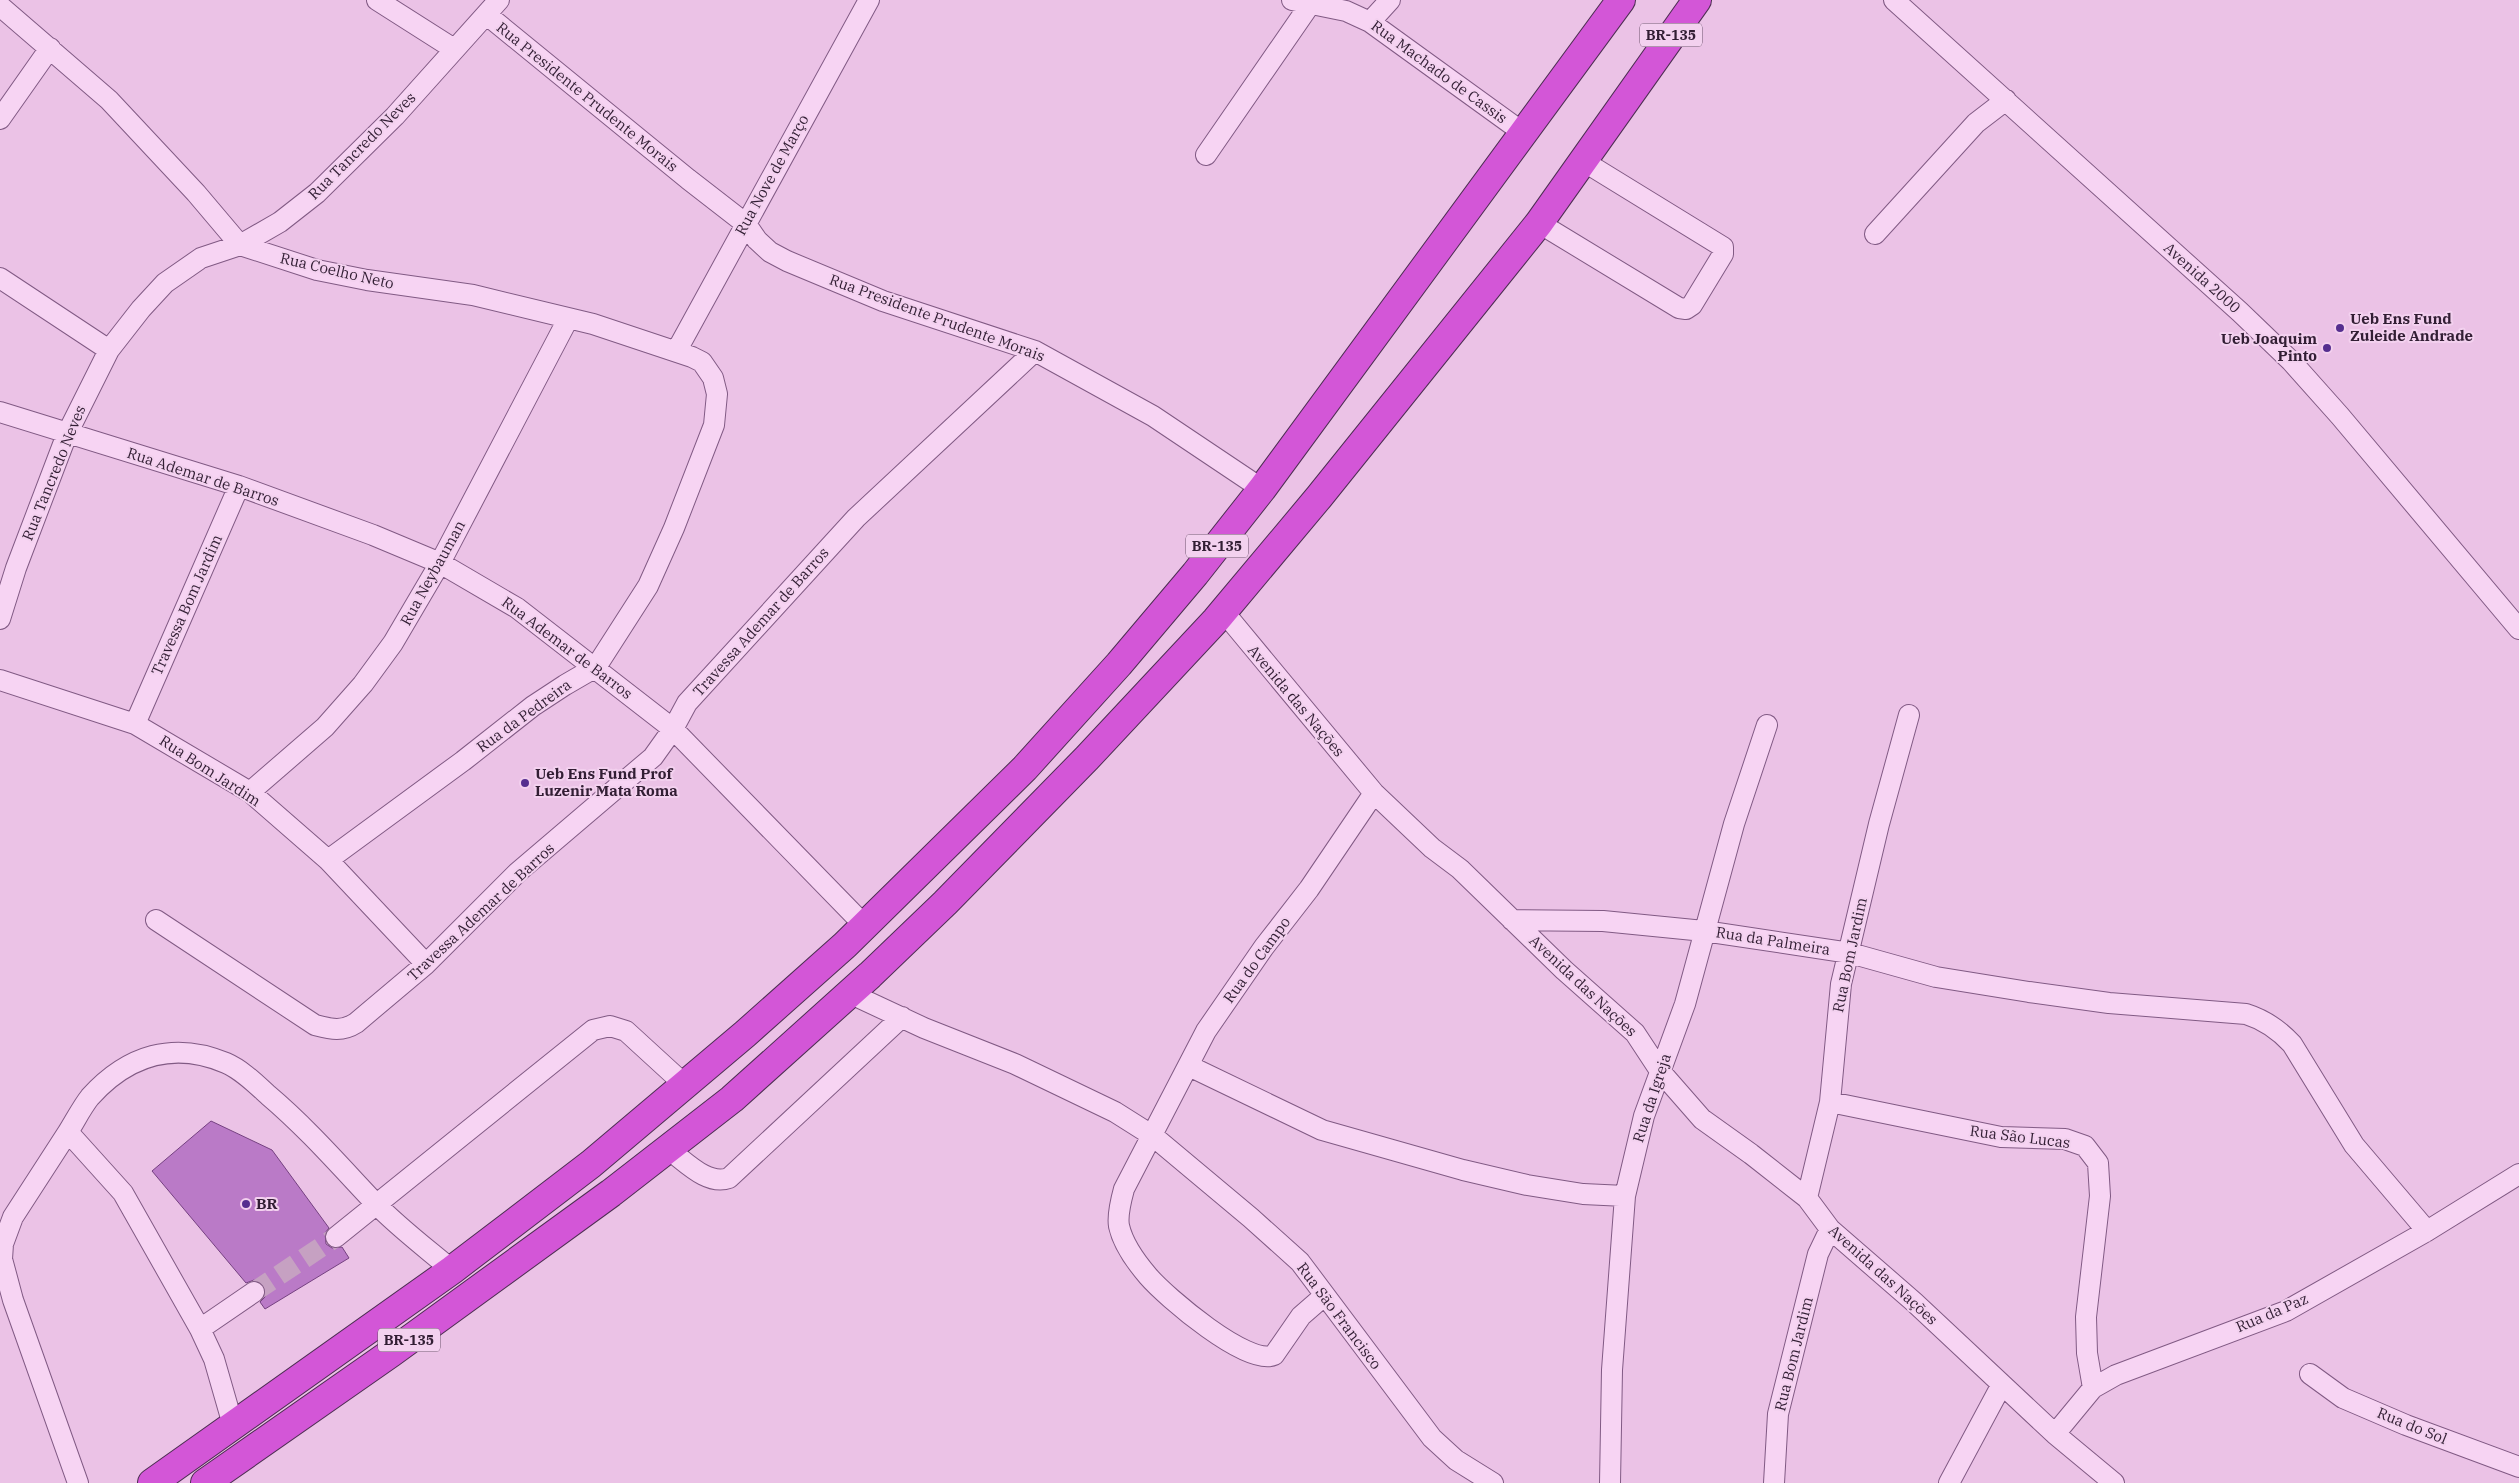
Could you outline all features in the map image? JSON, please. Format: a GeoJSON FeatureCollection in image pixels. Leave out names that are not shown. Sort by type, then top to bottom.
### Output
{"type":"FeatureCollection","features":[{"type":"Feature","properties":{"kind":"highway","name":"BR-135"},"geometry":{"type":"LineString","coordinates":[[152,1483],[452,1270],[591,1164],[685,1085],[865,926],[1025,768],[1119,664],[1195,574],[1262,489],[1622,0]]}},
{"type":"Feature","properties":{"kind":"highway","name":"BR-135"},"geometry":{"type":"LineString","coordinates":[[214,1480],[391,1353],[668,1149],[732,1099],[952,896],[1087,758],[1223,611],[1399,398],[1539,222],[1697,0]]}},
{"type":"Feature","properties":{"kind":"street"},"geometry":{"type":"LineString","coordinates":[[377,0],[454,49]]}},
{"type":"Feature","properties":{"kind":"street","name":"Rua Nove de Março"},"geometry":{"type":"LineString","coordinates":[[677,350],[869,0]]}},
{"type":"Feature","properties":{"kind":"street"},"geometry":{"type":"LineString","coordinates":[[1370,22],[1390,0]]}},
{"type":"Feature","properties":{"kind":"street","name":"Avenida 2000"},"geometry":{"type":"LineString","coordinates":[[1894,0],[2291,361],[2340,416],[2519,629]]}},
{"type":"Feature","properties":{"kind":"street"},"geometry":{"type":"LineString","coordinates":[[1206,155],[1301,1]]}},
{"type":"Feature","properties":{"kind":"street","name":"Rua Machado de Cassis"},"geometry":{"type":"LineString","coordinates":[[1301,1],[1346,11],[1370,22],[1525,134]]}},
{"type":"Feature","properties":{"kind":"street"},"geometry":{"type":"LineString","coordinates":[[0,6],[109,100],[196,193],[240,245]]}},
{"type":"Feature","properties":{"kind":"street","name":"Rua Tancredo Neves"},"geometry":{"type":"LineString","coordinates":[[0,619],[16,568],[67,434],[109,350],[141,309],[165,283],[201,258],[240,245],[280,222],[317,193],[395,116],[493,8]]}},
{"type":"Feature","properties":{"kind":"street","name":"Rua Presidente Prudente Morais"},"geometry":{"type":"LineString","coordinates":[[493,8],[688,179],[746,224],[757,240],[787,261],[883,301],[1035,350],[1153,416],[1262,489]]}},
{"type":"Feature","properties":{"kind":"street"},"geometry":{"type":"LineString","coordinates":[[0,119],[50,48]]}},
{"type":"Feature","properties":{"kind":"street"},"geometry":{"type":"LineString","coordinates":[[1875,234],[1976,123],[2006,100]]}},
{"type":"Feature","properties":{"kind":"street"},"geometry":{"type":"LineString","coordinates":[[1539,222],[1679,308],[1686,309],[1692,305],[1723,254],[1723,247],[1583,161]]}},
{"type":"Feature","properties":{"kind":"street","name":"Rua Coelho Neto"},"geometry":{"type":"LineString","coordinates":[[240,245],[317,270],[367,280],[473,296],[593,324],[677,350]]}},
{"type":"Feature","properties":{"kind":"street"},"geometry":{"type":"LineString","coordinates":[[0,278],[109,350]]}},
{"type":"Feature","properties":{"kind":"street","name":"Rua Neybauman"},"geometry":{"type":"LineString","coordinates":[[250,792],[325,727],[362,684],[393,643],[440,563],[568,319]]}},
{"type":"Feature","properties":{"kind":"street","name":"Rua da Pedreira"},"geometry":{"type":"LineString","coordinates":[[328,860],[463,761],[533,706],[596,668],[648,586],[674,528],[714,425],[717,394],[713,378],[702,362],[677,350]]}},
{"type":"Feature","properties":{"kind":"street","name":"Travessa Ademar de Barros"},"geometry":{"type":"LineString","coordinates":[[156,920],[315,1025],[336,1030],[346,1029],[356,1023],[426,964],[518,872],[653,756],[673,730],[687,703],[856,518],[1035,350]]}},
{"type":"Feature","properties":{"kind":"street","name":"Rua Ademar de Barros"},"geometry":{"type":"LineString","coordinates":[[0,412],[239,486],[374,535],[440,563],[517,608],[673,730],[865,926]]}},
{"type":"Feature","properties":{"kind":"street","name":"Travessa Bom Jardim"},"geometry":{"type":"LineString","coordinates":[[135,724],[239,486]]}},
{"type":"Feature","properties":{"kind":"street","name":"Avenida das Nações"},"geometry":{"type":"LineString","coordinates":[[1223,611],[1374,793],[1432,848],[1460,869],[1512,920],[1635,1033],[1660,1071],[1702,1119],[1807,1198],[1830,1228],[1914,1302],[2001,1386],[2114,1483]]}},
{"type":"Feature","properties":{"kind":"street","name":"Rua Bom Jardim"},"geometry":{"type":"LineString","coordinates":[[0,680],[135,724],[250,792],[328,860],[426,964]]}},
{"type":"Feature","properties":{"kind":"street","name":"Rua Bom Jardim"},"geometry":{"type":"LineString","coordinates":[[1807,1198],[1830,1102],[1836,1021],[1841,984],[1850,953],[1879,824],[1909,715]]}},
{"type":"Feature","properties":{"kind":"street","name":"Rua da Igreja"},"geometry":{"type":"LineString","coordinates":[[1610,1483],[1612,1370],[1625,1196],[1644,1116],[1685,1004],[1734,824],[1766,725]]}},
{"type":"Feature","properties":{"kind":"street","name":"Rua do Campo"},"geometry":{"type":"LineString","coordinates":[[1324,1296],[1300,1316],[1274,1355],[1264,1358],[1257,1356],[1234,1345],[1162,1292],[1132,1256],[1119,1225],[1120,1200],[1124,1189],[1217,1016],[1264,947],[1309,889],[1374,793]]}},
{"type":"Feature","properties":{"kind":"street","name":"Rua da Palmeira"},"geometry":{"type":"LineString","coordinates":[[1512,920],[1603,921],[1704,931],[1850,953],[1936,976],[2029,992],[2108,1003],[2246,1014],[2258,1018],[2282,1034],[2292,1044],[2354,1145],[2427,1232]]}},
{"type":"Feature","properties":{"kind":"street"},"geometry":{"type":"LineString","coordinates":[[849,993],[1015,1064],[1115,1112],[1153,1136]]}},
{"type":"Feature","properties":{"kind":"street"},"geometry":{"type":"LineString","coordinates":[[668,1149],[711,1179],[720,1181],[729,1178],[902,1017]]}},
{"type":"Feature","properties":{"kind":"street"},"geometry":{"type":"LineString","coordinates":[[336,1237],[593,1030],[610,1026],[626,1031],[685,1085]]}},
{"type":"Feature","properties":{"kind":"street"},"geometry":{"type":"LineString","coordinates":[[78,1483],[13,1300],[2,1258],[3,1244],[13,1217],[90,1098],[114,1076],[141,1059],[164,1052],[199,1054],[228,1064],[250,1079],[296,1119],[377,1205],[452,1270]]}},
{"type":"Feature","properties":{"kind":"street"},"geometry":{"type":"LineString","coordinates":[[1189,1066],[1322,1130],[1494,1177],[1583,1194],[1625,1196]]}},
{"type":"Feature","properties":{"kind":"street","name":"Rua São Lucas"},"geometry":{"type":"LineString","coordinates":[[1830,1102],[2001,1137],[2065,1140],[2085,1146],[2098,1162],[2100,1196],[2086,1317],[2087,1353],[2093,1388]]}},
{"type":"Feature","properties":{"kind":"street"},"geometry":{"type":"LineString","coordinates":[[68,1132],[123,1193],[200,1329],[214,1359],[234,1425]]}},
{"type":"Feature","properties":{"kind":"street","name":"Rua São Francisco"},"geometry":{"type":"LineString","coordinates":[[1153,1136],[1251,1218],[1300,1262],[1432,1438],[1456,1460],[1493,1483]]}},
{"type":"Feature","properties":{"kind":"street","name":"Rua da Paz"},"geometry":{"type":"LineString","coordinates":[[2055,1434],[2093,1388],[2116,1375],[2286,1311],[2427,1232],[2519,1174]]}},
{"type":"Feature","properties":{"kind":"street","name":"Rua Bom Jardim"},"geometry":{"type":"LineString","coordinates":[[1774,1483],[1778,1414],[1818,1254],[1830,1228]]}},
{"type":"Feature","properties":{"kind":"street"},"geometry":{"type":"LineString","coordinates":[[200,1329],[254,1292]]}},
{"type":"Feature","properties":{"kind":"street","name":"Rua do Sol"},"geometry":{"type":"LineString","coordinates":[[2310,1374],[2343,1398],[2406,1425],[2519,1467]]}},
{"type":"Feature","properties":{"kind":"street"},"geometry":{"type":"LineString","coordinates":[[1949,1483],[2001,1386]]}},
{"type":"Feature","properties":{"kind":"building","name":"BR"},"geometry":{"type":"Polygon","coordinates":[[[211,1121],[272,1150],[329,1228],[325,1233],[326,1244],[332,1248],[342,1247],[349,1258],[265,1309],[260,1302],[265,1297],[263,1285],[254,1280],[246,1283],[152,1171],[211,1121]]]}},
{"type":"Feature","properties":{"kind":"tunnel"},"geometry":{"type":"LineString","coordinates":[[254,1292],[336,1237]]}},
{"type":"Feature","properties":{"kind":"place","name":"Ueb Ens Fund Zuleide Andrade"},"geometry":{"type":"Point","coordinates":[2340,328]}},
{"type":"Feature","properties":{"kind":"place","name":"Ueb Joaquim Pinto"},"geometry":{"type":"Point","coordinates":[2327,348]}},
{"type":"Feature","properties":{"kind":"place","name":"Ueb Ens Fund Prof Luzenir Mata Roma"},"geometry":{"type":"Point","coordinates":[525,783]}},
{"type":"Feature","properties":{"kind":"place","name":"BR"},"geometry":{"type":"Point","coordinates":[246,1204]}}]}
